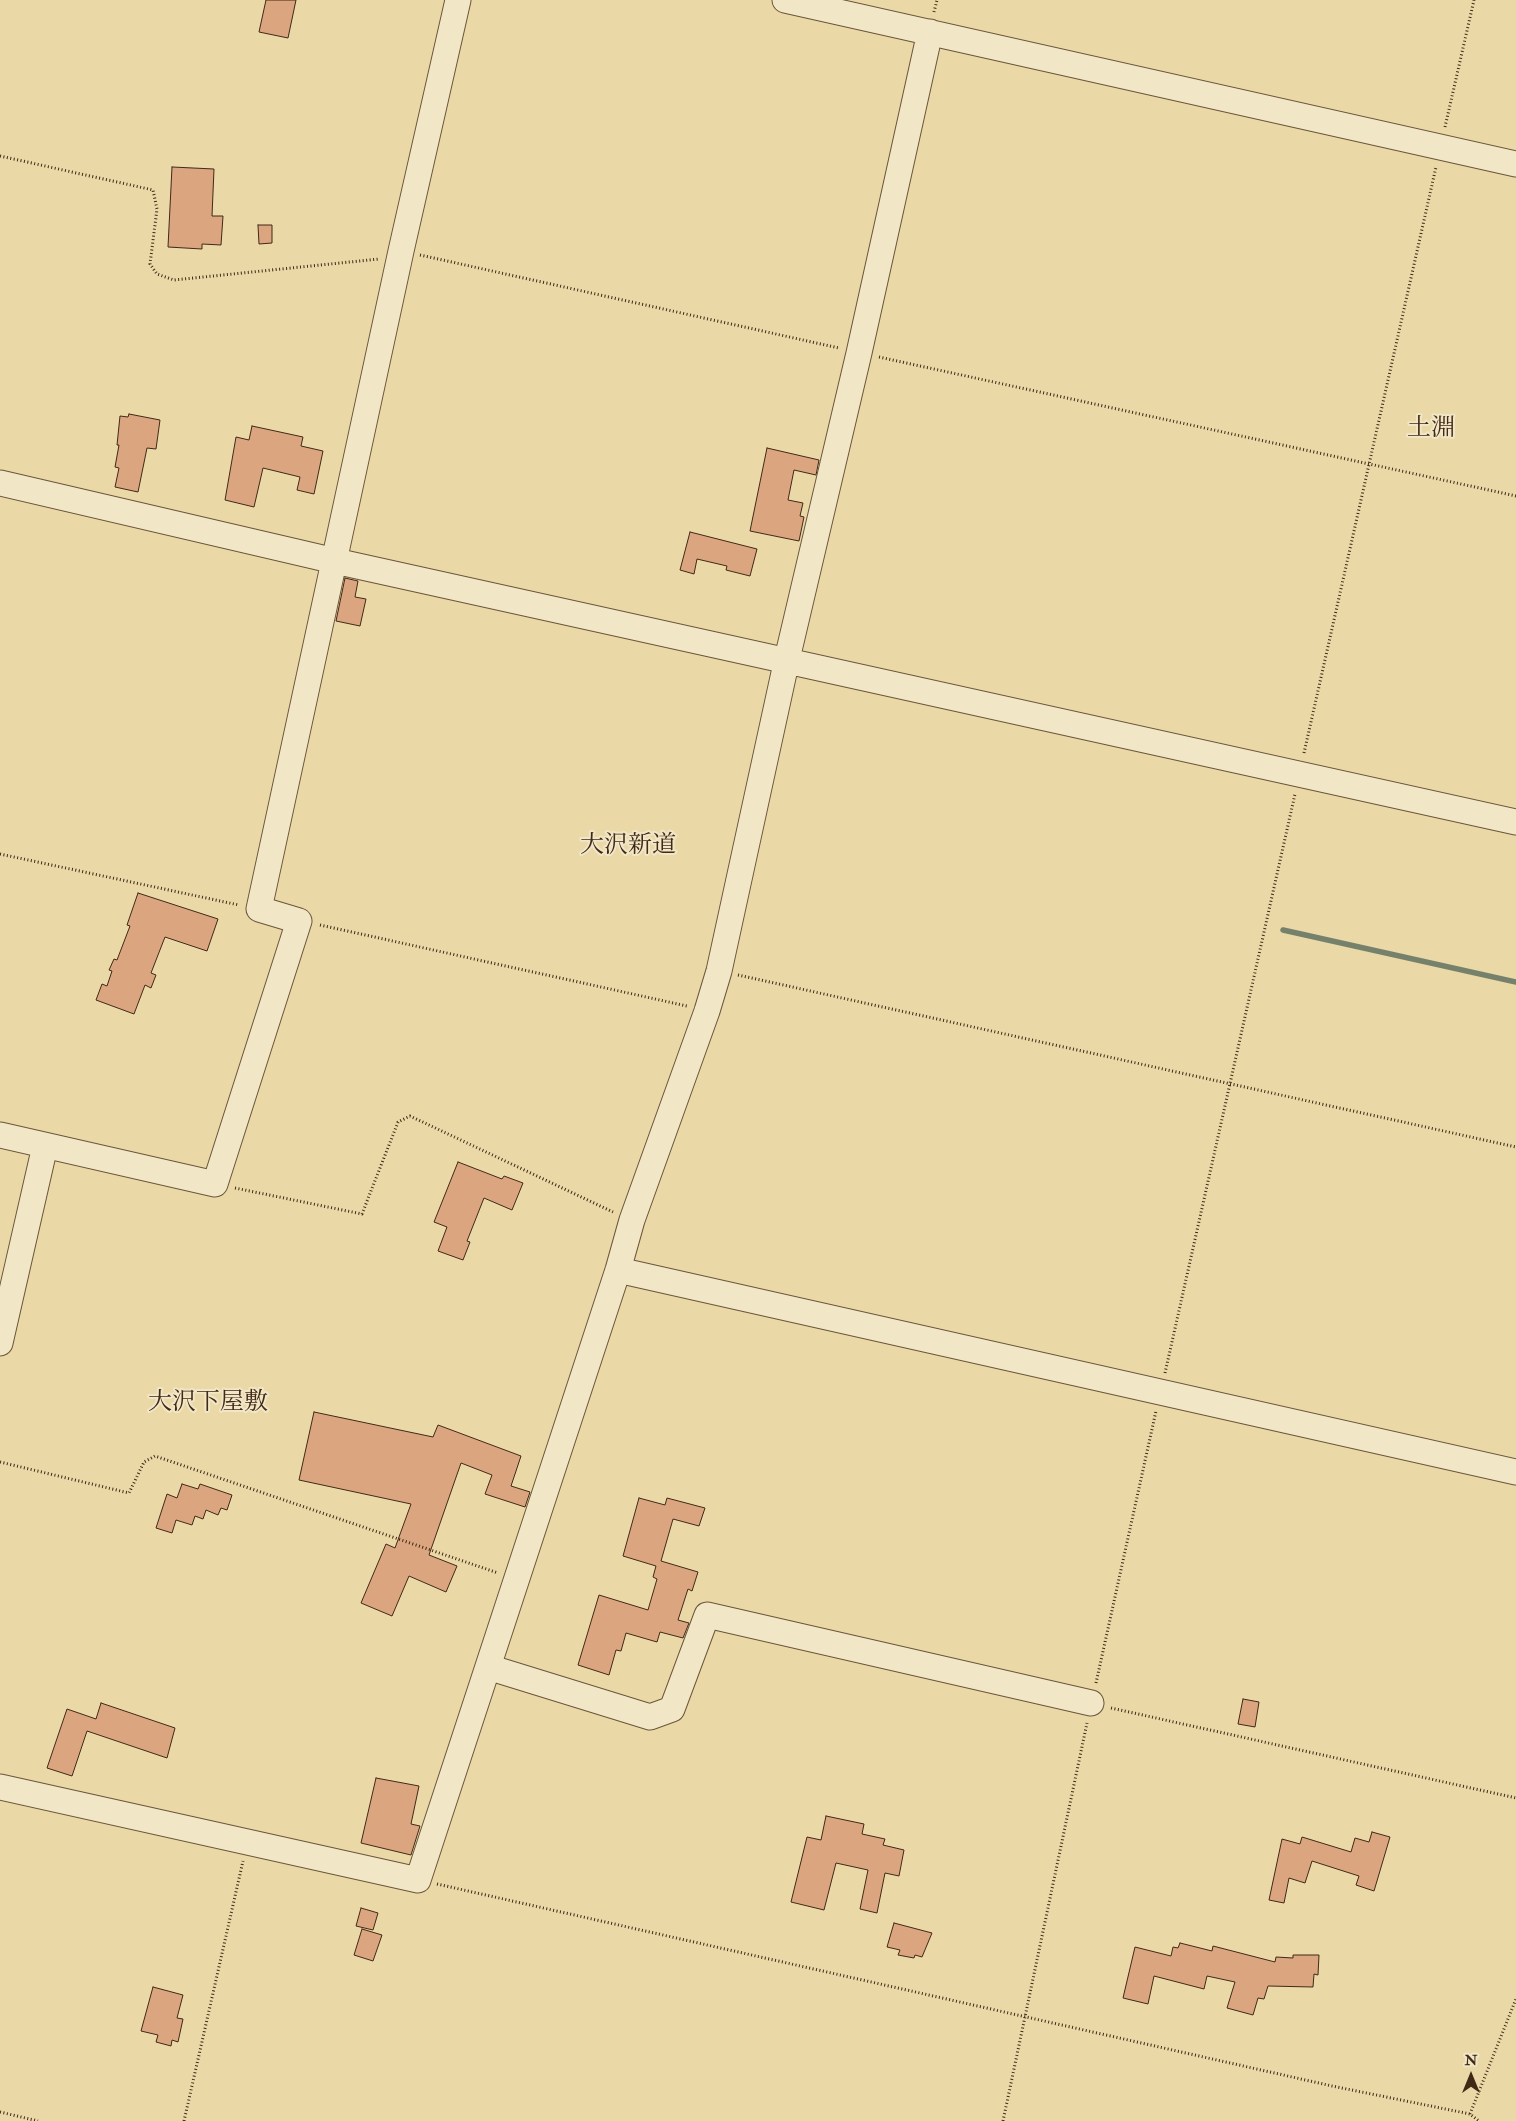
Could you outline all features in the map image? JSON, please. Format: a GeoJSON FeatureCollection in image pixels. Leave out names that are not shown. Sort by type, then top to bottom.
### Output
{"type":"FeatureCollection","features":[{"type":"Feature","properties":{"kind":"street"},"geometry":{"type":"LineString","coordinates":[[0,1135],[215,1184],[299,921],[259,909],[401,251],[458,0]]}},
{"type":"Feature","properties":{"kind":"street"},"geometry":{"type":"LineString","coordinates":[[785,0],[1516,164]]}},
{"type":"Feature","properties":{"kind":"street"},"geometry":{"type":"LineString","coordinates":[[0,1786],[248,1844],[418,1880],[618,1270],[632,1220],[707,1011],[719,971],[786,659],[859,353],[930,32]]}},
{"type":"Feature","properties":{"kind":"street"},"geometry":{"type":"LineString","coordinates":[[0,483],[335,561],[786,659],[1516,822]]}},
{"type":"Feature","properties":{"kind":"street"},"geometry":{"type":"LineString","coordinates":[[0,1343],[45,1146]]}},
{"type":"Feature","properties":{"kind":"street"},"geometry":{"type":"LineString","coordinates":[[618,1270],[1516,1472]]}},
{"type":"Feature","properties":{"kind":"street"},"geometry":{"type":"LineString","coordinates":[[488,1667],[650,1717],[672,1709],[707,1615],[1091,1703]]}},
{"type":"Feature","properties":{"kind":"path"},"geometry":{"type":"LineString","coordinates":[[1002,2121],[1091,1703],[1474,0]]}},
{"type":"Feature","properties":{"kind":"path"},"geometry":{"type":"LineString","coordinates":[[0,156],[153,190],[157,209],[150,264],[157,274],[174,280],[387,258],[401,251],[1516,496]]}},
{"type":"Feature","properties":{"kind":"path"},"geometry":{"type":"LineString","coordinates":[[0,854],[259,909]]}},
{"type":"Feature","properties":{"kind":"path"},"geometry":{"type":"LineString","coordinates":[[299,921],[707,1011]]}},
{"type":"Feature","properties":{"kind":"path"},"geometry":{"type":"LineString","coordinates":[[719,971],[1516,1147]]}},
{"type":"Feature","properties":{"kind":"path"},"geometry":{"type":"LineString","coordinates":[[215,1184],[362,1214],[398,1122],[410,1116],[632,1220]]}},
{"type":"Feature","properties":{"kind":"path"},"geometry":{"type":"LineString","coordinates":[[0,1462],[129,1493],[144,1462],[155,1456],[517,1579]]}},
{"type":"Feature","properties":{"kind":"path"},"geometry":{"type":"LineString","coordinates":[[1091,1703],[1516,1798]]}},
{"type":"Feature","properties":{"kind":"path"},"geometry":{"type":"LineString","coordinates":[[184,2121],[248,1844]]}},
{"type":"Feature","properties":{"kind":"path"},"geometry":{"type":"LineString","coordinates":[[418,1880],[1470,2114],[1479,2121]]}},
{"type":"Feature","properties":{"kind":"path"},"geometry":{"type":"LineString","coordinates":[[1470,2114],[1516,1999]]}},
{"type":"Feature","properties":{"kind":"path"},"geometry":{"type":"LineString","coordinates":[[0,2112],[38,2121]]}},
{"type":"Feature","properties":{"kind":"building"},"geometry":{"type":"Polygon","coordinates":[[[266,0],[296,0],[288,38],[259,32],[266,0]]]}},
{"type":"Feature","properties":{"kind":"building"},"geometry":{"type":"Polygon","coordinates":[[[172,167],[214,169],[212,216],[223,216],[221,245],[202,244],[202,249],[168,247],[172,167]]]}},
{"type":"Feature","properties":{"kind":"building"},"geometry":{"type":"Polygon","coordinates":[[[258,225],[272,225],[272,243],[259,244],[258,225]]]}},
{"type":"Feature","properties":{"kind":"building"},"geometry":{"type":"Polygon","coordinates":[[[129,414],[160,420],[156,449],[147,448],[138,492],[115,487],[119,468],[115,467],[119,445],[117,445],[120,416],[128,417],[129,414]]]}},
{"type":"Feature","properties":{"kind":"building"},"geometry":{"type":"Polygon","coordinates":[[[252,426],[303,437],[301,446],[323,451],[314,494],[297,490],[300,477],[263,468],[254,507],[225,500],[236,437],[249,440],[252,426]]]}},
{"type":"Feature","properties":{"kind":"building"},"geometry":{"type":"Polygon","coordinates":[[[767,448],[819,460],[816,475],[794,470],[788,500],[803,503],[800,516],[804,517],[799,541],[750,531],[767,448]]]}},
{"type":"Feature","properties":{"kind":"building"},"geometry":{"type":"Polygon","coordinates":[[[690,532],[757,549],[750,576],[726,570],[727,566],[697,559],[694,574],[680,570],[690,532]]]}},
{"type":"Feature","properties":{"kind":"building"},"geometry":{"type":"Polygon","coordinates":[[[345,578],[358,581],[355,597],[366,599],[360,626],[336,621],[345,578]]]}},
{"type":"Feature","properties":{"kind":"building"},"geometry":{"type":"Polygon","coordinates":[[[138,893],[218,919],[207,951],[165,937],[151,973],[156,975],[151,988],[145,985],[134,1014],[96,1000],[102,984],[107,986],[112,971],[109,970],[114,959],[117,960],[130,926],[127,925],[138,893]]]}},
{"type":"Feature","properties":{"kind":"building"},"geometry":{"type":"Polygon","coordinates":[[[458,1162],[502,1179],[504,1176],[523,1183],[512,1210],[484,1198],[467,1241],[470,1242],[463,1260],[438,1251],[447,1227],[434,1222],[458,1162]]]}},
{"type":"Feature","properties":{"kind":"building"},"geometry":{"type":"Polygon","coordinates":[[[314,1412],[433,1437],[438,1425],[521,1456],[511,1486],[530,1492],[525,1507],[485,1494],[492,1475],[461,1463],[429,1555],[457,1566],[446,1592],[409,1576],[392,1616],[361,1603],[386,1544],[395,1548],[411,1504],[299,1480],[314,1412]]]}},
{"type":"Feature","properties":{"kind":"building"},"geometry":{"type":"Polygon","coordinates":[[[182,1484],[198,1489],[200,1484],[232,1495],[227,1510],[221,1508],[218,1515],[206,1510],[203,1519],[195,1516],[192,1525],[176,1520],[172,1533],[156,1528],[167,1494],[177,1498],[182,1484]]]}},
{"type":"Feature","properties":{"kind":"building"},"geometry":{"type":"Polygon","coordinates":[[[639,1498],[665,1505],[667,1498],[705,1508],[699,1526],[673,1519],[661,1561],[698,1572],[692,1591],[688,1589],[678,1620],[689,1623],[683,1638],[660,1632],[657,1642],[626,1633],[621,1651],[616,1650],[609,1675],[578,1665],[599,1595],[648,1610],[657,1579],[653,1577],[656,1566],[623,1556],[639,1498]]]}},
{"type":"Feature","properties":{"kind":"building"},"geometry":{"type":"Polygon","coordinates":[[[1243,1699],[1259,1702],[1255,1727],[1238,1724],[1243,1699]]]}},
{"type":"Feature","properties":{"kind":"building"},"geometry":{"type":"Polygon","coordinates":[[[101,1703],[175,1728],[167,1758],[87,1731],[72,1776],[47,1768],[67,1709],[96,1719],[101,1703]]]}},
{"type":"Feature","properties":{"kind":"building"},"geometry":{"type":"Polygon","coordinates":[[[376,1778],[419,1786],[411,1824],[420,1826],[411,1855],[361,1843],[376,1778]]]}},
{"type":"Feature","properties":{"kind":"building"},"geometry":{"type":"Polygon","coordinates":[[[826,1816],[864,1824],[862,1834],[885,1839],[883,1845],[904,1850],[899,1876],[885,1873],[877,1913],[860,1909],[868,1870],[836,1863],[824,1910],[791,1902],[807,1837],[821,1840],[826,1816]]]}},
{"type":"Feature","properties":{"kind":"building"},"geometry":{"type":"Polygon","coordinates":[[[1372,1832],[1390,1837],[1374,1891],[1356,1885],[1359,1876],[1312,1861],[1305,1883],[1289,1878],[1284,1903],[1269,1900],[1282,1839],[1300,1844],[1302,1837],[1351,1852],[1355,1838],[1369,1842],[1372,1832]]]}},
{"type":"Feature","properties":{"kind":"building"},"geometry":{"type":"Polygon","coordinates":[[[361,1908],[378,1913],[373,1930],[356,1926],[361,1908]]]}},
{"type":"Feature","properties":{"kind":"building"},"geometry":{"type":"Polygon","coordinates":[[[894,1923],[932,1933],[922,1957],[915,1955],[914,1958],[898,1955],[900,1950],[887,1947],[894,1923]]]}},
{"type":"Feature","properties":{"kind":"building"},"geometry":{"type":"Polygon","coordinates":[[[362,1929],[382,1935],[373,1961],[354,1955],[362,1929]]]}},
{"type":"Feature","properties":{"kind":"building"},"geometry":{"type":"Polygon","coordinates":[[[1180,1943],[1212,1951],[1213,1946],[1275,1962],[1276,1957],[1293,1958],[1293,1955],[1319,1955],[1318,1975],[1314,1974],[1313,1987],[1268,1986],[1264,1999],[1258,1998],[1253,2015],[1227,2008],[1235,1982],[1207,1976],[1204,1989],[1154,1976],[1148,2004],[1123,1998],[1135,1947],[1171,1956],[1173,1947],[1178,1948],[1180,1943]]]}},
{"type":"Feature","properties":{"kind":"building"},"geometry":{"type":"Polygon","coordinates":[[[153,1987],[183,1995],[177,2018],[183,2019],[178,2042],[172,2040],[171,2046],[156,2042],[158,2035],[141,2031],[153,1987]]]}},
{"type":"Feature","properties":{"kind":"waterway"},"geometry":{"type":"LineString","coordinates":[[1283,930],[1516,982]]}},
{"type":"Feature","properties":{"kind":"district","name":"土淵"},"geometry":{"type":"Point","coordinates":[1431,430]}},
{"type":"Feature","properties":{"kind":"district","name":"大沢新道"},"geometry":{"type":"Point","coordinates":[628,847]}},
{"type":"Feature","properties":{"kind":"district","name":"大沢下屋敷"},"geometry":{"type":"Point","coordinates":[208,1404]}}]}
